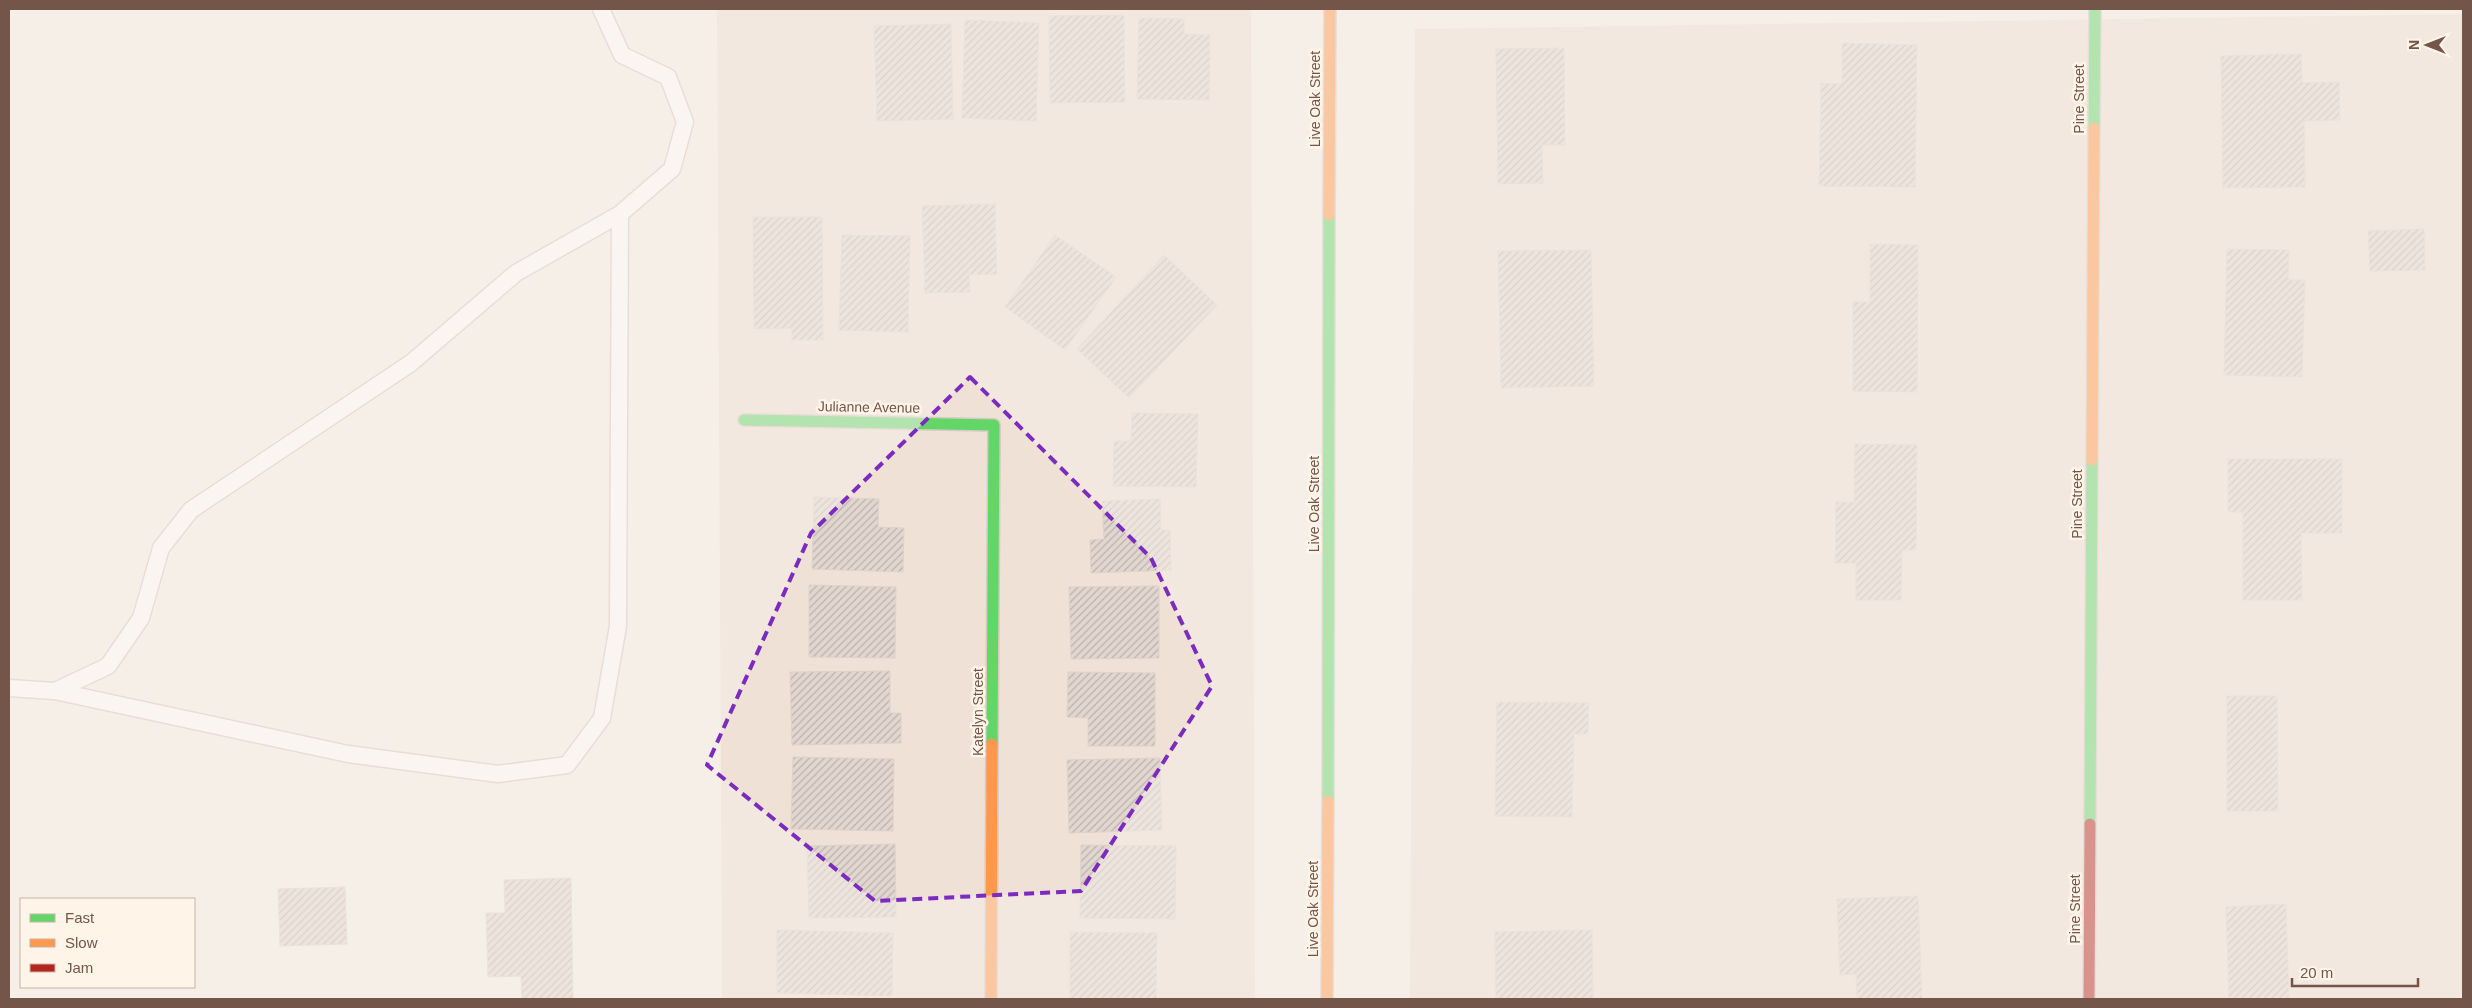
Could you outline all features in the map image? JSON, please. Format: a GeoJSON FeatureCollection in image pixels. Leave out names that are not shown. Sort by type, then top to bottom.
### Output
{"type":"FeatureCollection","features":[{"type":"Feature","properties":{"kind":"street","name":"Live Oak Street"},"geometry":{"type":"LineString","coordinates":[[1327,999],[1330,9]]}},
{"type":"Feature","properties":{"kind":"street","name":"Pine Street"},"geometry":{"type":"LineString","coordinates":[[2089,999],[2095,9]]}},
{"type":"Feature","properties":{"kind":"street","name":"Julianne Avenue"},"geometry":{"type":"LineString","coordinates":[[744,420],[994,425]]}},
{"type":"Feature","properties":{"kind":"street","name":"Katelyn Street"},"geometry":{"type":"LineString","coordinates":[[991,999],[994,425]]}},
{"type":"Feature","properties":{"kind":"lane"},"geometry":{"type":"LineString","coordinates":[[55,691],[108,666],[141,618],[161,548],[191,510],[411,363],[516,273],[620,214],[672,169],[685,122],[668,78],[622,55],[601,9]]}},
{"type":"Feature","properties":{"kind":"lane"},"geometry":{"type":"LineString","coordinates":[[9,688],[55,691],[348,754],[498,774],[567,765],[602,718],[618,626],[620,214]]}},
{"type":"Feature","properties":{"kind":"highlighted area"},"geometry":{"type":"Polygon","coordinates":[[[970,377],[1151,558],[1212,686],[1081,891],[875,901],[707,765],[811,533],[970,377]]]}},
{"type":"Feature","properties":{"kind":"shaded area"},"geometry":{"type":"Polygon","coordinates":[[[717,9],[1251,9],[1255,999],[722,999],[717,9]]]}},
{"type":"Feature","properties":{"kind":"shaded area"},"geometry":{"type":"Polygon","coordinates":[[[2463,14],[2463,999],[1410,999],[1415,29],[2463,14]]]}},
{"type":"Feature","properties":{"kind":"building"},"geometry":{"type":"Polygon","coordinates":[[[1124,15],[1125,102],[1050,103],[1049,16],[1124,15]]]}},
{"type":"Feature","properties":{"kind":"building"},"geometry":{"type":"Polygon","coordinates":[[[1139,18],[1184,19],[1184,34],[1210,35],[1209,100],[1137,99],[1139,18]]]}},
{"type":"Feature","properties":{"kind":"building"},"geometry":{"type":"Polygon","coordinates":[[[965,20],[1039,23],[1036,121],[962,118],[965,20]]]}},
{"type":"Feature","properties":{"kind":"building"},"geometry":{"type":"Polygon","coordinates":[[[951,24],[953,119],[877,121],[874,26],[951,24]]]}},
{"type":"Feature","properties":{"kind":"building"},"geometry":{"type":"Polygon","coordinates":[[[1842,43],[1917,45],[1915,187],[1819,186],[1821,83],[1842,84],[1842,43]]]}},
{"type":"Feature","properties":{"kind":"building"},"geometry":{"type":"Polygon","coordinates":[[[1564,48],[1565,145],[1542,145],[1543,183],[1498,184],[1496,49],[1564,48]]]}},
{"type":"Feature","properties":{"kind":"building"},"geometry":{"type":"Polygon","coordinates":[[[2301,54],[2302,83],[2339,82],[2340,120],[2304,121],[2305,187],[2223,188],[2221,56],[2301,54]]]}},
{"type":"Feature","properties":{"kind":"building"},"geometry":{"type":"Polygon","coordinates":[[[995,204],[997,274],[969,275],[970,292],[925,293],[922,206],[995,204]]]}},
{"type":"Feature","properties":{"kind":"building"},"geometry":{"type":"Polygon","coordinates":[[[753,217],[822,217],[823,340],[792,340],[792,328],[754,329],[753,217]]]}},
{"type":"Feature","properties":{"kind":"building"},"geometry":{"type":"Polygon","coordinates":[[[2424,229],[2425,270],[2370,271],[2368,231],[2424,229]]]}},
{"type":"Feature","properties":{"kind":"building"},"geometry":{"type":"Polygon","coordinates":[[[842,235],[910,236],[908,332],[839,330],[842,235]]]}},
{"type":"Feature","properties":{"kind":"building"},"geometry":{"type":"Polygon","coordinates":[[[1055,235],[1116,277],[1065,350],[1005,307],[1055,235]]]}},
{"type":"Feature","properties":{"kind":"building"},"geometry":{"type":"Polygon","coordinates":[[[1870,244],[1918,245],[1917,392],[1853,391],[1853,302],[1870,302],[1870,244]]]}},
{"type":"Feature","properties":{"kind":"building"},"geometry":{"type":"Polygon","coordinates":[[[2227,249],[2289,250],[2288,280],[2305,280],[2302,377],[2224,375],[2227,249]]]}},
{"type":"Feature","properties":{"kind":"building"},"geometry":{"type":"Polygon","coordinates":[[[1591,250],[1594,386],[1501,388],[1498,251],[1591,250]]]}},
{"type":"Feature","properties":{"kind":"building"},"geometry":{"type":"Polygon","coordinates":[[[1164,255],[1217,305],[1129,398],[1077,349],[1164,255]]]}},
{"type":"Feature","properties":{"kind":"building"},"geometry":{"type":"Polygon","coordinates":[[[1132,413],[1198,414],[1196,487],[1113,486],[1114,441],[1131,441],[1132,413]]]}},
{"type":"Feature","properties":{"kind":"building"},"geometry":{"type":"Polygon","coordinates":[[[1855,444],[1917,445],[1916,550],[1902,550],[1901,600],[1856,600],[1856,563],[1835,563],[1836,502],[1854,502],[1855,444]]]}},
{"type":"Feature","properties":{"kind":"building"},"geometry":{"type":"Polygon","coordinates":[[[2228,459],[2342,459],[2342,533],[2301,533],[2302,600],[2243,600],[2243,512],[2228,512],[2228,459]]]}},
{"type":"Feature","properties":{"kind":"building"},"geometry":{"type":"Polygon","coordinates":[[[814,497],[879,499],[878,527],[904,528],[903,572],[812,569],[814,497]]]}},
{"type":"Feature","properties":{"kind":"building"},"geometry":{"type":"Polygon","coordinates":[[[1160,499],[1161,530],[1170,530],[1171,570],[1091,573],[1090,540],[1104,539],[1102,501],[1160,499]]]}},
{"type":"Feature","properties":{"kind":"building"},"geometry":{"type":"Polygon","coordinates":[[[809,585],[896,587],[895,658],[809,657],[809,585]]]}},
{"type":"Feature","properties":{"kind":"building"},"geometry":{"type":"Polygon","coordinates":[[[1159,586],[1159,658],[1071,659],[1069,587],[1159,586]]]}},
{"type":"Feature","properties":{"kind":"building"},"geometry":{"type":"Polygon","coordinates":[[[890,671],[890,713],[901,713],[901,743],[792,745],[790,672],[890,671]]]}},
{"type":"Feature","properties":{"kind":"building"},"geometry":{"type":"Polygon","coordinates":[[[1068,672],[1155,673],[1155,746],[1088,746],[1088,718],[1067,717],[1068,672]]]}},
{"type":"Feature","properties":{"kind":"building"},"geometry":{"type":"Polygon","coordinates":[[[2227,696],[2277,696],[2278,811],[2227,811],[2227,696]]]}},
{"type":"Feature","properties":{"kind":"building"},"geometry":{"type":"Polygon","coordinates":[[[1497,702],[1589,703],[1588,734],[1574,734],[1572,817],[1495,816],[1497,702]]]}},
{"type":"Feature","properties":{"kind":"building"},"geometry":{"type":"Polygon","coordinates":[[[793,757],[894,759],[893,831],[791,829],[793,757]]]}},
{"type":"Feature","properties":{"kind":"building"},"geometry":{"type":"Polygon","coordinates":[[[1160,758],[1162,830],[1069,833],[1067,760],[1160,758]]]}},
{"type":"Feature","properties":{"kind":"building"},"geometry":{"type":"Polygon","coordinates":[[[895,844],[896,917],[809,918],[807,846],[895,844]]]}},
{"type":"Feature","properties":{"kind":"building"},"geometry":{"type":"Polygon","coordinates":[[[1081,845],[1176,846],[1175,919],[1080,918],[1081,845]]]}},
{"type":"Feature","properties":{"kind":"building"},"geometry":{"type":"Polygon","coordinates":[[[571,878],[573,999],[522,999],[521,976],[488,977],[486,913],[505,913],[504,880],[571,878]]]}},
{"type":"Feature","properties":{"kind":"building"},"geometry":{"type":"Polygon","coordinates":[[[345,887],[347,944],[280,946],[278,889],[345,887]]]}},
{"type":"Feature","properties":{"kind":"building"},"geometry":{"type":"Polygon","coordinates":[[[1918,896],[1922,999],[1857,999],[1856,974],[1840,975],[1837,899],[1918,896]]]}},
{"type":"Feature","properties":{"kind":"building"},"geometry":{"type":"Polygon","coordinates":[[[2286,904],[2289,999],[2229,999],[2226,907],[2286,904]]]}},
{"type":"Feature","properties":{"kind":"building"},"geometry":{"type":"Polygon","coordinates":[[[777,930],[893,933],[892,996],[777,993],[777,930]]]}},
{"type":"Feature","properties":{"kind":"building"},"geometry":{"type":"Polygon","coordinates":[[[1592,930],[1593,999],[1496,999],[1495,932],[1592,930]]]}},
{"type":"Feature","properties":{"kind":"building"},"geometry":{"type":"Polygon","coordinates":[[[1070,932],[1157,933],[1156,999],[1070,999],[1070,932]]]}},
{"type":"Feature","properties":{"kind":"traffic: fast"},"geometry":{"type":"LineString","coordinates":[[2094,128],[2095,9]]}},
{"type":"Feature","properties":{"kind":"traffic: fast"},"geometry":{"type":"LineString","coordinates":[[1328,801],[1329,215]]}},
{"type":"Feature","properties":{"kind":"traffic: fast"},"geometry":{"type":"LineString","coordinates":[[744,420],[994,425],[992,744]]}},
{"type":"Feature","properties":{"kind":"traffic: fast"},"geometry":{"type":"LineString","coordinates":[[2090,824],[2092,460]]}},
{"type":"Feature","properties":{"kind":"traffic: slow"},"geometry":{"type":"LineString","coordinates":[[1329,215],[1330,9]]}},
{"type":"Feature","properties":{"kind":"traffic: slow"},"geometry":{"type":"LineString","coordinates":[[2092,460],[2094,128]]}},
{"type":"Feature","properties":{"kind":"traffic: slow"},"geometry":{"type":"LineString","coordinates":[[991,999],[992,744]]}},
{"type":"Feature","properties":{"kind":"traffic: slow"},"geometry":{"type":"LineString","coordinates":[[1327,999],[1328,801]]}},
{"type":"Feature","properties":{"kind":"traffic: jam"},"geometry":{"type":"LineString","coordinates":[[2089,999],[2090,824]]}}]}
